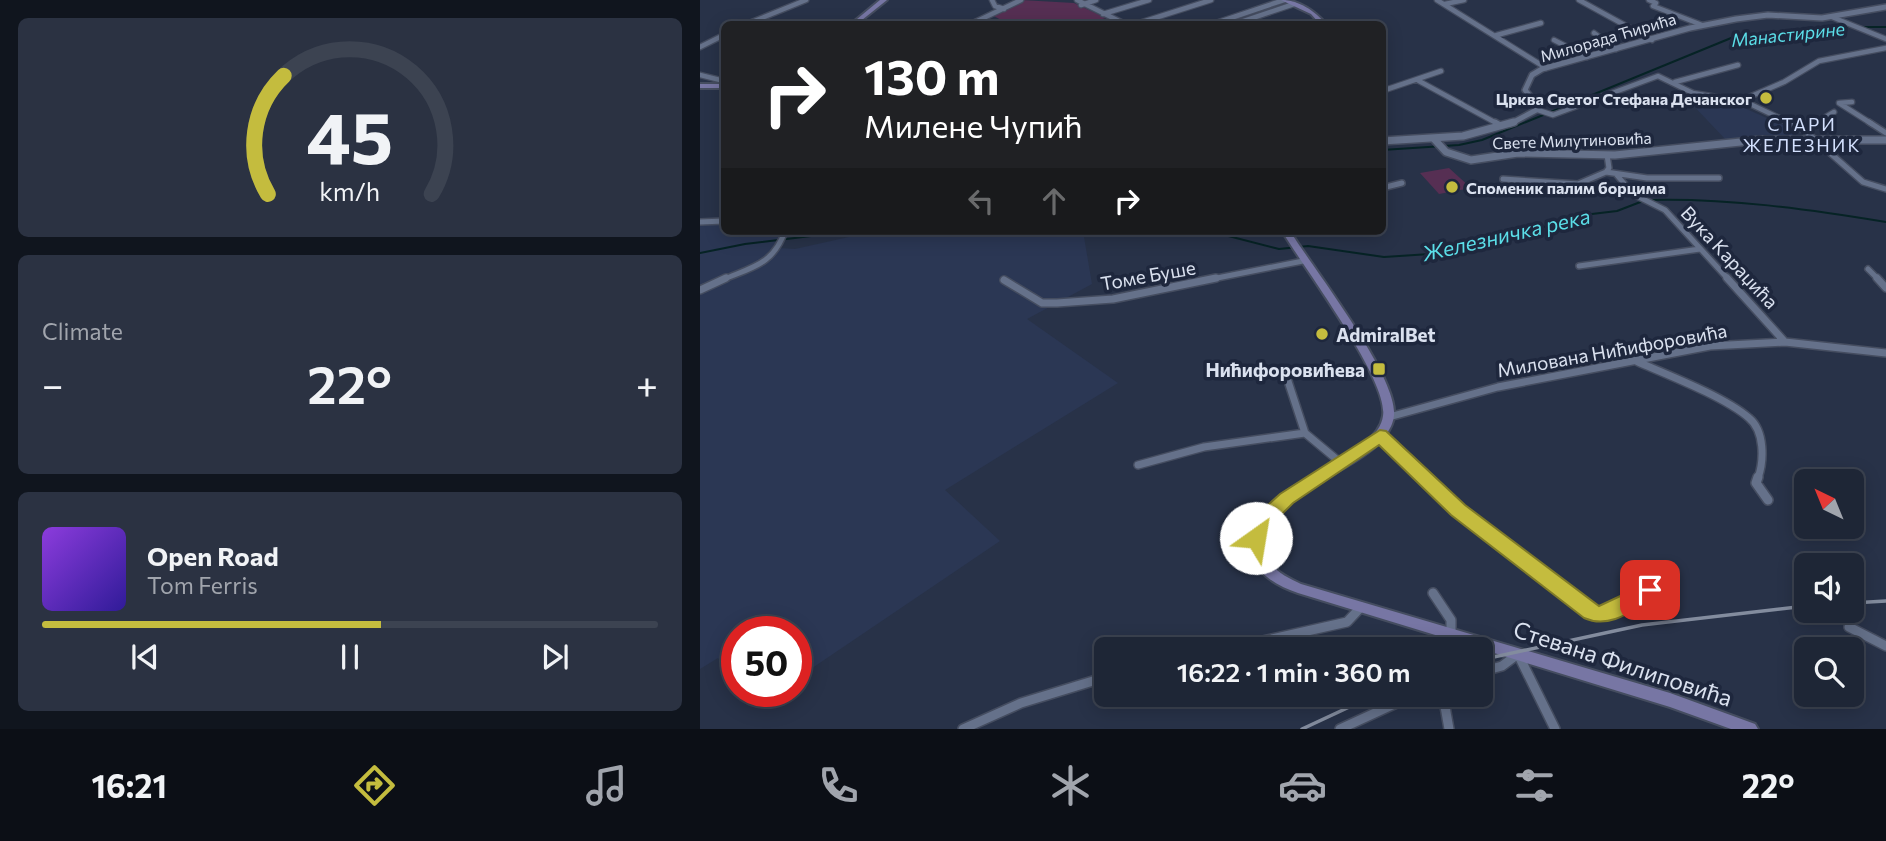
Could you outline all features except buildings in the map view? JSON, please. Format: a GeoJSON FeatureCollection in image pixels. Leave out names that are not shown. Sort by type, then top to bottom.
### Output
{"type":"FeatureCollection","features":[{"type":"Feature","properties":{"kind":"main road"},"geometry":{"type":"LineString","coordinates":[[859,21],[884,0]]}},
{"type":"Feature","properties":{"kind":"main road"},"geometry":{"type":"LineString","coordinates":[[1284,0],[1313,13],[1320,21]]}},
{"type":"Feature","properties":{"kind":"main road"},"geometry":{"type":"LineString","coordinates":[[700,86],[721,83]]}},
{"type":"Feature","properties":{"kind":"main road"},"geometry":{"type":"LineString","coordinates":[[1288,235],[1370,363],[1386,395],[1389,417]]}},
{"type":"Feature","properties":{"kind":"main road","name":"Стевана Филиповића"},"geometry":{"type":"LineString","coordinates":[[1389,417],[1380,436],[1272,510],[1257,532],[1257,555],[1263,566],[1285,583],[1670,700],[1751,729]]}},
{"type":"Feature","properties":{"kind":"street"},"geometry":{"type":"LineString","coordinates":[[754,21],[806,0]]}},
{"type":"Feature","properties":{"kind":"street"},"geometry":{"type":"LineString","coordinates":[[992,0],[995,6],[1005,10]]}},
{"type":"Feature","properties":{"kind":"street"},"geometry":{"type":"LineString","coordinates":[[978,21],[1021,0]]}},
{"type":"Feature","properties":{"kind":"street"},"geometry":{"type":"LineString","coordinates":[[1077,0],[1081,5],[1118,21]]}},
{"type":"Feature","properties":{"kind":"street"},"geometry":{"type":"LineString","coordinates":[[1081,5],[1096,0]]}},
{"type":"Feature","properties":{"kind":"street"},"geometry":{"type":"LineString","coordinates":[[1103,15],[1149,0]]}},
{"type":"Feature","properties":{"kind":"street"},"geometry":{"type":"LineString","coordinates":[[1145,21],[1211,0]]}},
{"type":"Feature","properties":{"kind":"street"},"geometry":{"type":"LineString","coordinates":[[1222,21],[1284,0]]}},
{"type":"Feature","properties":{"kind":"street"},"geometry":{"type":"LineString","coordinates":[[1437,0],[1546,68]]}},
{"type":"Feature","properties":{"kind":"street"},"geometry":{"type":"LineString","coordinates":[[1444,4],[1465,0]]}},
{"type":"Feature","properties":{"kind":"street"},"geometry":{"type":"LineString","coordinates":[[1579,0],[1652,40]]}},
{"type":"Feature","properties":{"kind":"street"},"geometry":{"type":"LineString","coordinates":[[1649,0],[1656,3],[1653,6],[1702,25]]}},
{"type":"Feature","properties":{"kind":"street"},"geometry":{"type":"LineString","coordinates":[[1244,21],[1295,3]]}},
{"type":"Feature","properties":{"kind":"street","name":"Милорада Ћирића"},"geometry":{"type":"LineString","coordinates":[[1540,111],[1539,104],[1527,94],[1525,88],[1532,75],[1546,68],[1702,25],[1762,16],[1832,17],[1886,7]]}},
{"type":"Feature","properties":{"kind":"street"},"geometry":{"type":"LineString","coordinates":[[1832,17],[1886,39]]}},
{"type":"Feature","properties":{"kind":"street"},"geometry":{"type":"LineString","coordinates":[[1497,35],[1541,23]]}},
{"type":"Feature","properties":{"kind":"street"},"geometry":{"type":"LineString","coordinates":[[1594,33],[1616,49]]}},
{"type":"Feature","properties":{"kind":"street"},"geometry":{"type":"LineString","coordinates":[[700,47],[721,36]]}},
{"type":"Feature","properties":{"kind":"street"},"geometry":{"type":"LineString","coordinates":[[1554,40],[1587,57]]}},
{"type":"Feature","properties":{"kind":"street"},"geometry":{"type":"LineString","coordinates":[[1746,102],[1749,97],[1784,82],[1819,61],[1886,48]]}},
{"type":"Feature","properties":{"kind":"street"},"geometry":{"type":"LineString","coordinates":[[1675,82],[1738,65]]}},
{"type":"Feature","properties":{"kind":"street"},"geometry":{"type":"LineString","coordinates":[[1386,89],[1441,71]]}},
{"type":"Feature","properties":{"kind":"street"},"geometry":{"type":"LineString","coordinates":[[701,76],[721,82]]}},
{"type":"Feature","properties":{"kind":"street"},"geometry":{"type":"LineString","coordinates":[[1386,141],[1438,144],[1470,137],[1540,111],[1553,115],[1656,76],[1675,82],[1693,93],[1746,102],[1804,130],[1863,183],[1886,189]]}},
{"type":"Feature","properties":{"kind":"street"},"geometry":{"type":"LineString","coordinates":[[1419,80],[1502,125]]}},
{"type":"Feature","properties":{"kind":"street"},"geometry":{"type":"LineString","coordinates":[[1852,102],[1839,103],[1886,133]]}},
{"type":"Feature","properties":{"kind":"street"},"geometry":{"type":"LineString","coordinates":[[1804,130],[1835,112]]}},
{"type":"Feature","properties":{"kind":"street","name":"Свете Милутиновића"},"geometry":{"type":"LineString","coordinates":[[1438,144],[1471,160],[1518,153],[1607,155],[1745,141],[1886,140]]}},
{"type":"Feature","properties":{"kind":"street"},"geometry":{"type":"LineString","coordinates":[[1606,172],[1609,168],[1607,155]]}},
{"type":"Feature","properties":{"kind":"street"},"geometry":{"type":"LineString","coordinates":[[1503,179],[1578,184],[1606,172],[1647,178],[1719,178]]}},
{"type":"Feature","properties":{"kind":"street","name":"Вука Караџића"},"geometry":{"type":"LineString","coordinates":[[1616,174],[1636,196],[1655,204],[1785,342]]}},
{"type":"Feature","properties":{"kind":"street"},"geometry":{"type":"LineString","coordinates":[[1386,187],[1402,183]]}},
{"type":"Feature","properties":{"kind":"street"},"geometry":{"type":"LineString","coordinates":[[700,222],[721,221]]}},
{"type":"Feature","properties":{"kind":"street"},"geometry":{"type":"LineString","coordinates":[[700,290],[770,260],[784,235]]}},
{"type":"Feature","properties":{"kind":"street"},"geometry":{"type":"LineString","coordinates":[[1579,266],[1700,249]]}},
{"type":"Feature","properties":{"kind":"street","name":"Томе Буше"},"geometry":{"type":"LineString","coordinates":[[1004,280],[1042,303],[1113,299],[1301,257]]}},
{"type":"Feature","properties":{"kind":"street"},"geometry":{"type":"LineString","coordinates":[[1868,270],[1886,288]]}},
{"type":"Feature","properties":{"kind":"street","name":"Милована Нићифоровића"},"geometry":{"type":"LineString","coordinates":[[1389,417],[1498,387],[1710,346],[1785,342],[1886,353]]}},
{"type":"Feature","properties":{"kind":"street"},"geometry":{"type":"LineString","coordinates":[[1637,362],[1689,384],[1752,420],[1762,447],[1762,467],[1756,482],[1768,500]]}},
{"type":"Feature","properties":{"kind":"street"},"geometry":{"type":"LineString","coordinates":[[1284,369],[1305,433],[1341,463]]}},
{"type":"Feature","properties":{"kind":"street"},"geometry":{"type":"LineString","coordinates":[[1138,465],[1204,447],[1305,433]]}},
{"type":"Feature","properties":{"kind":"street"},"geometry":{"type":"LineString","coordinates":[[1380,436],[1458,510],[1591,612],[1599,615],[1608,613],[1650,590]]}},
{"type":"Feature","properties":{"kind":"street"},"geometry":{"type":"LineString","coordinates":[[1433,593],[1451,620],[1451,633]]}},
{"type":"Feature","properties":{"kind":"street"},"geometry":{"type":"LineString","coordinates":[[1281,637],[1347,622],[1361,607]]}},
{"type":"Feature","properties":{"kind":"street"},"geometry":{"type":"LineString","coordinates":[[1849,627],[1886,646]]}},
{"type":"Feature","properties":{"kind":"street"},"geometry":{"type":"LineString","coordinates":[[1493,668],[1502,666],[1518,654],[1555,729]]}},
{"type":"Feature","properties":{"kind":"street"},"geometry":{"type":"LineString","coordinates":[[963,729],[1021,702],[1094,681]]}},
{"type":"Feature","properties":{"kind":"street"},"geometry":{"type":"LineString","coordinates":[[1340,729],[1388,707]]}},
{"type":"Feature","properties":{"kind":"street"},"geometry":{"type":"LineString","coordinates":[[1445,707],[1450,729]]}},
{"type":"Feature","properties":{"kind":"shaded area"},"geometry":{"type":"Polygon","coordinates":[[[1021,0],[1074,3],[1106,18],[1094,21],[1006,21],[993,15],[1021,0]]]}},
{"type":"Feature","properties":{"kind":"shaded area"},"geometry":{"type":"Polygon","coordinates":[[[1700,98],[1731,102],[1798,132],[1788,137],[1726,140],[1689,101],[1700,98]]]}},
{"type":"Feature","properties":{"kind":"shaded area"},"geometry":{"type":"Polygon","coordinates":[[[1449,168],[1471,188],[1439,194],[1420,173],[1449,168]]]}},
{"type":"Feature","properties":{"kind":"shaded area"},"geometry":{"type":"Polygon","coordinates":[[[721,221],[721,235],[784,235],[780,248],[795,249],[858,235],[1084,235],[1092,284],[1027,319],[1118,383],[945,490],[1000,541],[812,668],[812,616],[721,616],[721,662],[718,658],[700,669],[700,222],[721,221]]]}},
{"type":"Feature","properties":{"kind":"waterway","name":"Манастирине"},"geometry":{"type":"LineString","coordinates":[[1386,150],[1459,145],[1482,140],[1736,36],[1785,35],[1851,26]]}},
{"type":"Feature","properties":{"kind":"waterway","name":"Манастирине"},"geometry":{"type":"LineString","coordinates":[[1858,27],[1886,27]]}},
{"type":"Feature","properties":{"kind":"waterway","name":"Железничка река"},"geometry":{"type":"LineString","coordinates":[[1649,200],[1768,205],[1886,222]]}},
{"type":"Feature","properties":{"kind":"waterway","name":"Железничка река"},"geometry":{"type":"LineString","coordinates":[[1225,235],[1279,249],[1308,246],[1384,257],[1430,254],[1530,232],[1575,216],[1617,211],[1643,201]]}},
{"type":"Feature","properties":{"kind":"waterway"},"geometry":{"type":"LineString","coordinates":[[700,253],[745,244],[819,235]]}},
{"type":"Feature","properties":{"kind":"railway"},"geometry":{"type":"LineString","coordinates":[[1864,602],[1886,601]]}},
{"type":"Feature","properties":{"kind":"railway"},"geometry":{"type":"LineString","coordinates":[[1493,657],[1642,625],[1794,607]]}},
{"type":"Feature","properties":{"kind":"railway"},"geometry":{"type":"LineString","coordinates":[[1302,729],[1349,707]]}},
{"type":"Feature","properties":{"kind":"place","name":"Црква Светог Стефана Дечанског"},"geometry":{"type":"Point","coordinates":[1766,98]}},
{"type":"Feature","properties":{"kind":"place","name":"Споменик палим борцима"},"geometry":{"type":"Point","coordinates":[1452,187]}},
{"type":"Feature","properties":{"kind":"place","name":"AdmiralBet"},"geometry":{"type":"Point","coordinates":[1322,334]}},
{"type":"Feature","properties":{"kind":"place","name":"Нићифоровићева"},"geometry":{"type":"Point","coordinates":[1379,369]}},
{"type":"Feature","properties":{"kind":"district","name":"СТАРИ ЖЕЛЕЗНИК"},"geometry":{"type":"Point","coordinates":[1802,134]}},
{"type":"Feature","properties":{"kind":"route"},"geometry":{"type":"LineString","coordinates":[[1256,538],[1257,532],[1272,510],[1380,436],[1458,510],[1591,612],[1599,615],[1608,613],[1650,590]]}}]}
